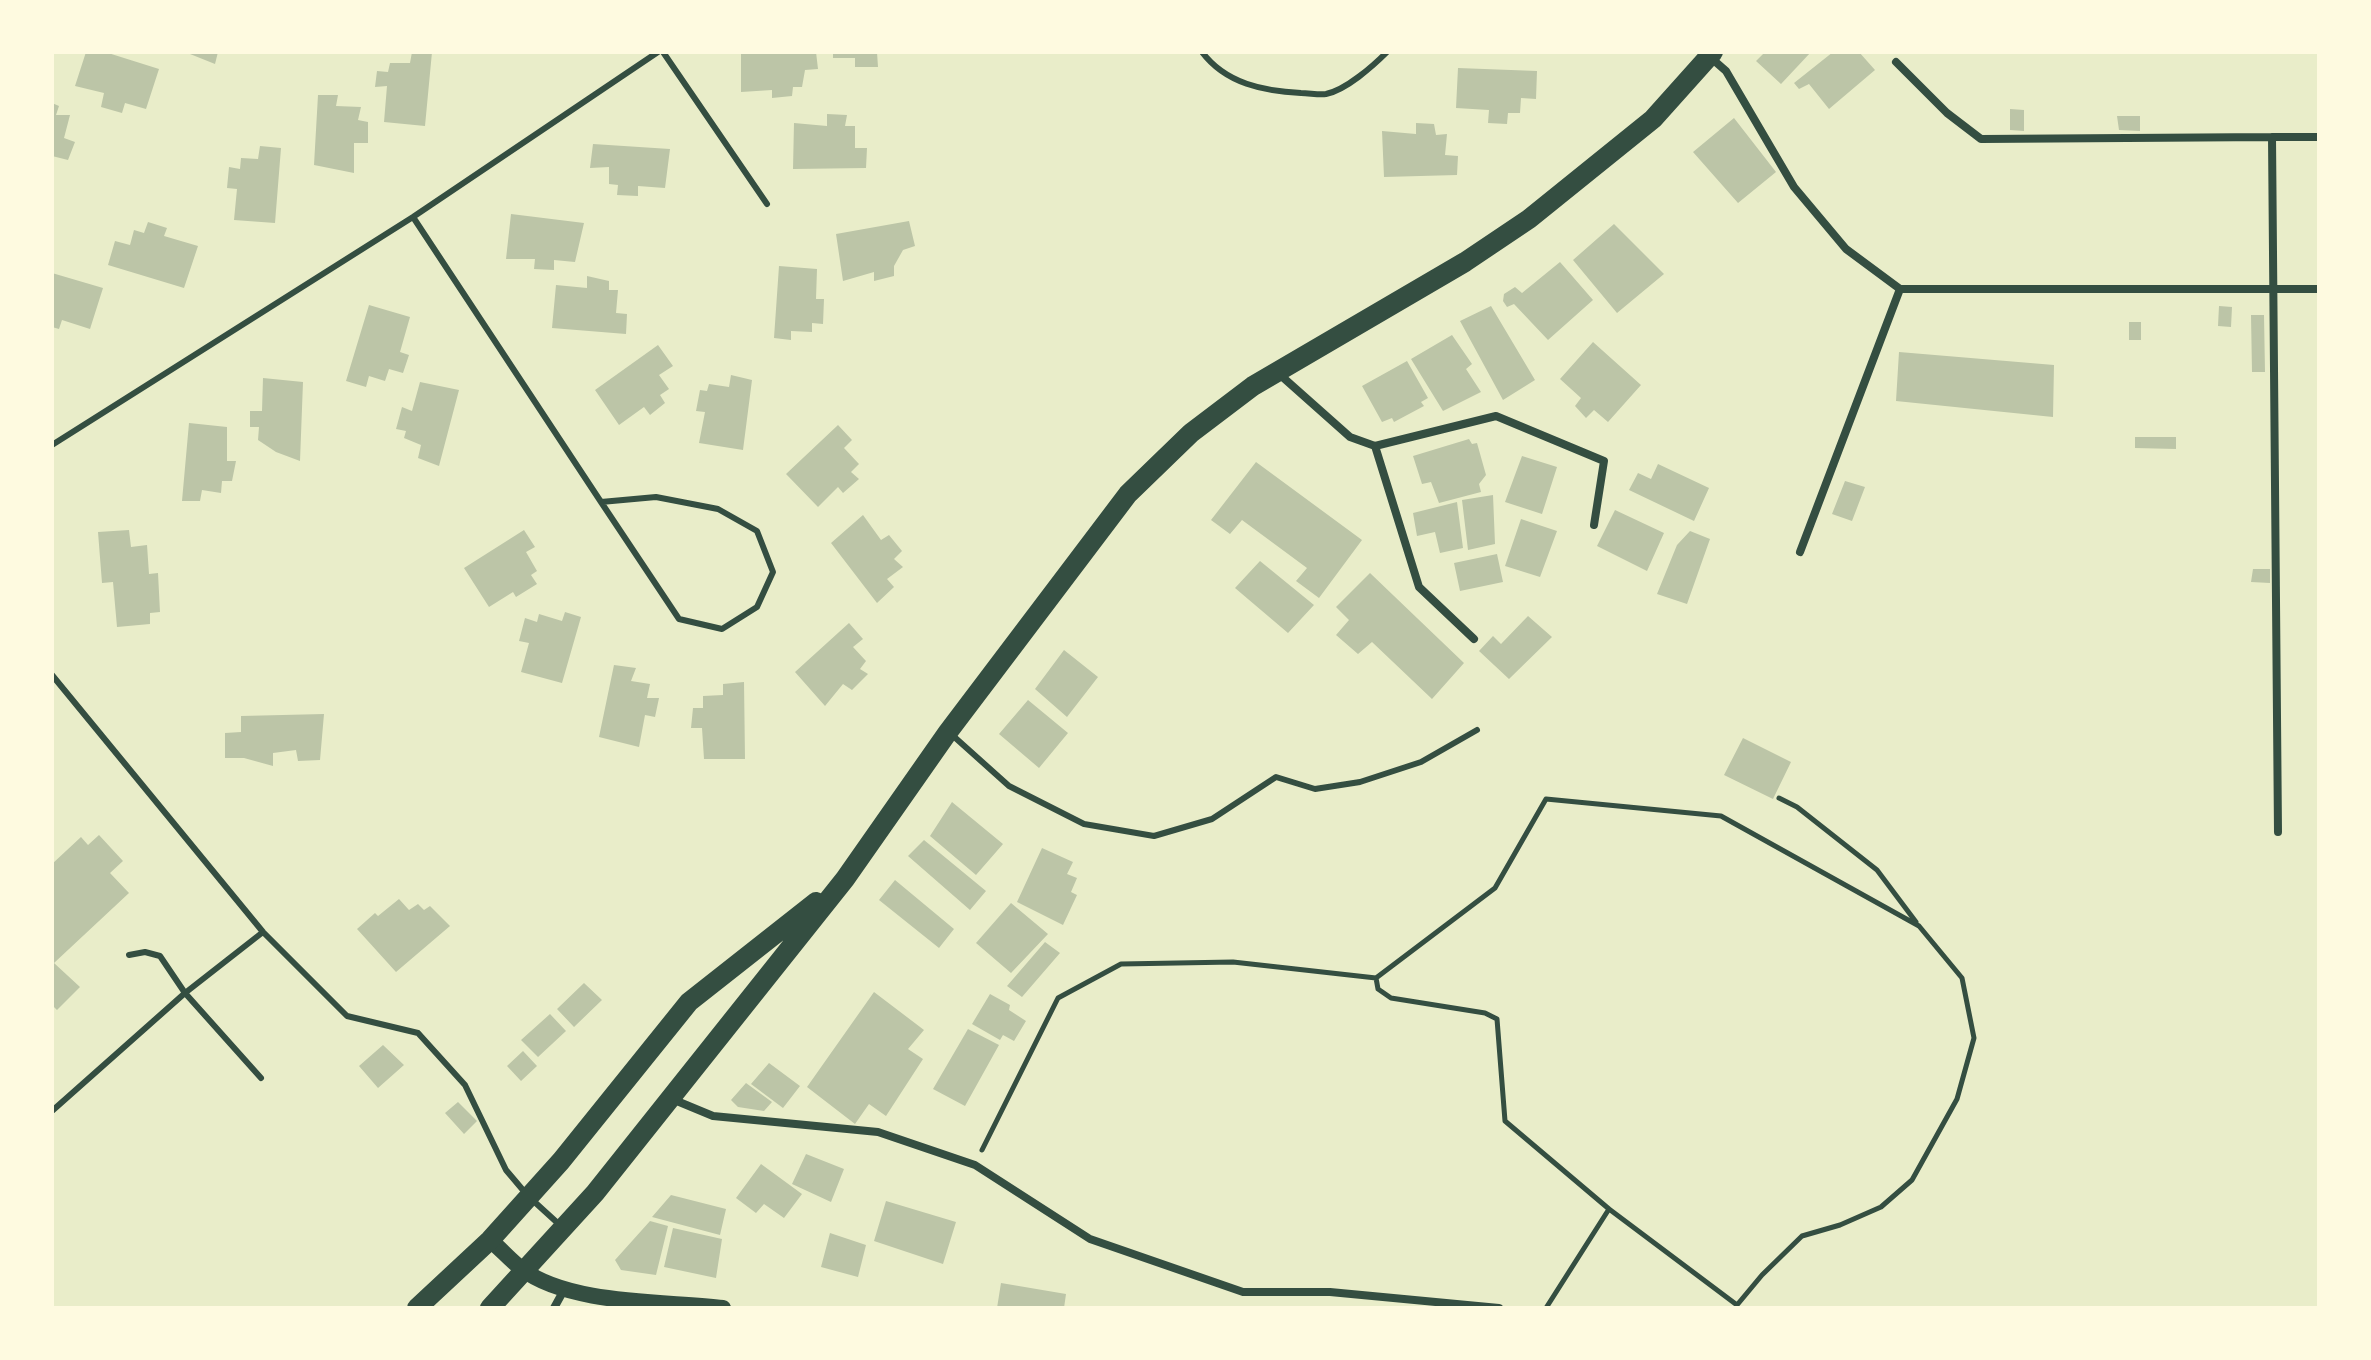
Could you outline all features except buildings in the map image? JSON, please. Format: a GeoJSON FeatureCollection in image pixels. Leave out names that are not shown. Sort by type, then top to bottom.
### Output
{"type":"FeatureCollection","features":[{"type":"Feature","properties":{"kind":"main road"},"geometry":{"type":"LineString","coordinates":[[490,1308],[564,1229],[845,879],[948,732],[1128,494],[1191,433],[1221,409],[1277,372],[1465,262],[1529,219],[1653,119],[1711,54]]}},
{"type":"Feature","properties":{"kind":"main road"},"geometry":{"type":"LineString","coordinates":[[417,1308],[490,1240],[561,1161],[689,1002],[845,879]]}},
{"type":"Feature","properties":{"kind":"main road"},"geometry":{"type":"LineString","coordinates":[[490,1240],[524,1271],[565,1288],[600,1298],[723,1308]]}},
{"type":"Feature","properties":{"kind":"street"},"geometry":{"type":"LineString","coordinates":[[1711,54],[1726,71],[1794,187],[1846,249],[1900,289],[2319,289]]}},
{"type":"Feature","properties":{"kind":"street"},"geometry":{"type":"LineString","coordinates":[[1896,62],[1947,113],[1981,139],[2319,137]]}},
{"type":"Feature","properties":{"kind":"street"},"geometry":{"type":"LineString","coordinates":[[2272,137],[2278,832]]}},
{"type":"Feature","properties":{"kind":"street"},"geometry":{"type":"LineString","coordinates":[[1800,552],[1900,289]]}},
{"type":"Feature","properties":{"kind":"street"},"geometry":{"type":"LineString","coordinates":[[1277,372],[1350,437],[1375,446],[1496,416],[1604,461],[1594,525]]}},
{"type":"Feature","properties":{"kind":"street"},"geometry":{"type":"LineString","coordinates":[[1375,446],[1419,587],[1474,639]]}},
{"type":"Feature","properties":{"kind":"street"},"geometry":{"type":"LineString","coordinates":[[671,1098],[713,1116],[878,1132],[975,1165],[1090,1239],[1243,1292],[1330,1292],[1499,1308]]}},
{"type":"Feature","properties":{"kind":"street"},"geometry":{"type":"LineString","coordinates":[[554,1308],[565,1288]]}},
{"type":"Feature","properties":{"kind":"lane"},"geometry":{"type":"LineString","coordinates":[[52,445],[413,217],[660,52],[767,204]]}},
{"type":"Feature","properties":{"kind":"lane"},"geometry":{"type":"LineString","coordinates":[[1202,52],[1210,63],[1238,82],[1284,92],[1327,94],[1368,72],[1387,52]]}},
{"type":"Feature","properties":{"kind":"lane"},"geometry":{"type":"LineString","coordinates":[[413,217],[601,502],[679,619],[722,629],[757,607],[773,572],[757,531],[718,509],[656,497],[601,502]]}},
{"type":"Feature","properties":{"kind":"lane"},"geometry":{"type":"LineString","coordinates":[[52,676],[263,932],[347,1016],[418,1033],[465,1085],[506,1170],[528,1196],[564,1229]]}},
{"type":"Feature","properties":{"kind":"lane"},"geometry":{"type":"LineString","coordinates":[[948,732],[1009,786],[1022,793],[1084,824],[1154,836],[1212,819],[1276,777],[1315,789],[1360,782],[1421,762],[1477,730]]}},
{"type":"Feature","properties":{"kind":"lane"},"geometry":{"type":"LineString","coordinates":[[52,1111],[185,993],[263,932]]}},
{"type":"Feature","properties":{"kind":"lane"},"geometry":{"type":"LineString","coordinates":[[129,955],[145,952],[160,956],[185,993],[261,1078]]}},
{"type":"Feature","properties":{"kind":"path"},"geometry":{"type":"LineString","coordinates":[[1376,978],[1378,989],[1391,998],[1485,1013],[1497,1019],[1505,1121],[1609,1209],[1737,1305],[1802,1236],[1840,1225],[1881,1207],[1912,1180],[1957,1099],[1974,1038],[1962,978],[1877,870],[1797,807],[1779,798]]}},
{"type":"Feature","properties":{"kind":"path"},"geometry":{"type":"LineString","coordinates":[[975,1165],[1058,998],[1121,964],[1233,962],[1376,978],[1495,888],[1546,799],[1721,816],[1919,926]]}},
{"type":"Feature","properties":{"kind":"path"},"geometry":{"type":"LineString","coordinates":[[1546,1308],[1609,1209]]}}]}
